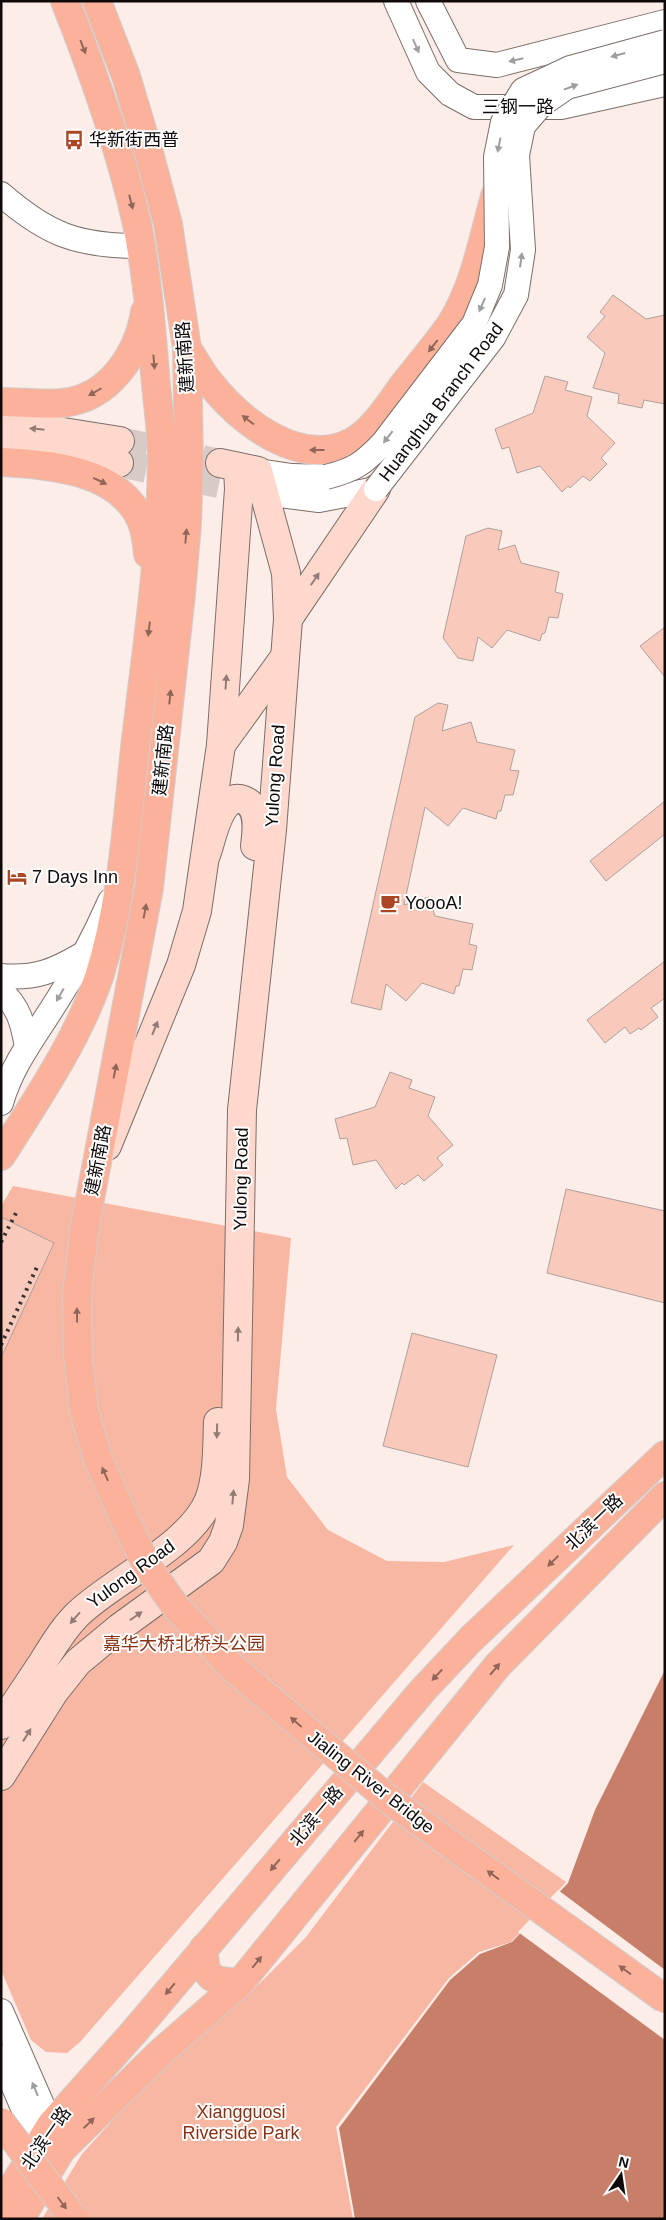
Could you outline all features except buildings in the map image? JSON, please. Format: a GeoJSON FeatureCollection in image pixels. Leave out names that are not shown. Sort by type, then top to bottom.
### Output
{"type":"FeatureCollection","features":[{"type":"Feature","properties":{"kind":"main road","name":"建新南路"},"geometry":{"type":"LineString","coordinates":[[1,1156],[63,1056],[99,976],[111,931],[120,879],[154,589],[162,455],[148,291],[140,246],[120,158],[98,84],[65,1]]}},
{"type":"Feature","properties":{"kind":"main road","name":"建新南路"},"geometry":{"type":"LineString","coordinates":[[97,1],[126,76],[152,162],[168,224],[187,348],[189,460],[187,524],[150,878],[84,1232],[77,1296],[78,1355],[87,1419],[98,1459],[124,1518]]}},
{"type":"Feature","properties":{"kind":"main road"},"geometry":{"type":"LineString","coordinates":[[187,348],[209,382],[225,399],[267,434],[290,446],[313,451],[335,449],[353,442],[371,428],[451,323],[471,282],[497,189]]}},
{"type":"Feature","properties":{"kind":"main road"},"geometry":{"type":"LineString","coordinates":[[1,402],[63,403],[84,398],[101,388],[121,370],[137,340],[144,317],[148,291]]}},
{"type":"Feature","properties":{"kind":"main road"},"geometry":{"type":"LineString","coordinates":[[1,426],[38,428],[119,452],[1,446]]}},
{"type":"Feature","properties":{"kind":"main road"},"geometry":{"type":"LineString","coordinates":[[1,462],[60,468],[86,475],[113,488],[132,506],[140,519],[146,537],[154,589]]}},
{"type":"Feature","properties":{"kind":"main road"},"geometry":{"type":"LineString","coordinates":[[97,1170],[180,965],[197,911],[221,745],[240,478]]}},
{"type":"Feature","properties":{"kind":"main road","name":"Yulong Road"},"geometry":{"type":"LineString","coordinates":[[1,1776],[54,1692],[78,1662],[119,1628],[211,1561],[223,1542],[229,1525],[235,1479],[242,1110],[272,830],[288,619],[286,573],[240,478]]}},
{"type":"Feature","properties":{"kind":"main road"},"geometry":{"type":"LineString","coordinates":[[288,619],[376,490]]}},
{"type":"Feature","properties":{"kind":"main road"},"geometry":{"type":"LineString","coordinates":[[221,745],[284,658]]}},
{"type":"Feature","properties":{"kind":"main road","name":"Yulong Road"},"geometry":{"type":"LineString","coordinates":[[1,1725],[56,1641],[77,1615],[100,1595],[178,1540],[197,1522],[209,1500],[217,1450],[223,1110],[257,828],[252,805],[246,800],[237,798],[228,802],[222,811],[206,855]]}},
{"type":"Feature","properties":{"kind":"main road","name":"北滨一路"},"geometry":{"type":"LineString","coordinates":[[1,2206],[50,2147],[134,2032],[423,1690],[472,1639],[665,1455]]}},
{"type":"Feature","properties":{"kind":"main road","name":"北滨一路"},"geometry":{"type":"LineString","coordinates":[[20,2219],[50,2147],[240,1983],[498,1665],[665,1496]]}},
{"type":"Feature","properties":{"kind":"main road","name":"Jialing River Bridge"},"geometry":{"type":"LineString","coordinates":[[124,1518],[147,1566],[176,1607],[233,1668],[392,1802],[665,1999]]}},
{"type":"Feature","properties":{"kind":"main road"},"geometry":{"type":"LineString","coordinates":[[204,1948],[204,1966],[210,1977],[221,1982],[240,1983]]}},
{"type":"Feature","properties":{"kind":"main road"},"geometry":{"type":"LineString","coordinates":[[1,2122],[74,2219]]}},
{"type":"Feature","properties":{"kind":"street","name":"三钢一路"},"geometry":{"type":"LineString","coordinates":[[396,1],[428,72],[450,94],[474,108],[561,107],[665,84]]}},
{"type":"Feature","properties":{"kind":"street"},"geometry":{"type":"LineString","coordinates":[[428,1],[458,60],[497,65],[665,22]]}},
{"type":"Feature","properties":{"kind":"street","name":"Huanghua Branch Road"},"geometry":{"type":"LineString","coordinates":[[240,478],[326,476],[350,471],[368,459],[383,443],[474,324],[490,285],[496,256],[496,157],[503,122],[523,90],[570,68],[665,42]]}},
{"type":"Feature","properties":{"kind":"street","name":"Huanghua Branch Road"},"geometry":{"type":"LineString","coordinates":[[240,478],[319,500],[376,490],[494,338],[516,295],[523,250],[517,155],[523,126],[542,104],[567,87],[665,61]]}},
{"type":"Feature","properties":{"kind":"street"},"geometry":{"type":"LineString","coordinates":[[1,194],[27,215],[62,236],[84,243],[140,246]]}},
{"type":"Feature","properties":{"kind":"street","name":"建新南路"},"geometry":{"type":"LineString","coordinates":[[1,1103],[12,1073],[59,999],[120,879]]}},
{"type":"Feature","properties":{"kind":"street"},"geometry":{"type":"LineString","coordinates":[[1,976],[20,978],[38,976],[57,969],[84,953]]}},
{"type":"Feature","properties":{"kind":"street"},"geometry":{"type":"LineString","coordinates":[[1,991],[16,1007],[22,1021],[27,1047]]}},
{"type":"Feature","properties":{"kind":"street"},"geometry":{"type":"LineString","coordinates":[[1,2011],[50,2147]]}},
{"type":"Feature","properties":{"kind":"street"},"geometry":{"type":"LineString","coordinates":[[1,2058],[50,2147]]}},
{"type":"Feature","properties":{"kind":"green space","name":"嘉华大桥北桥头公园"},"geometry":{"type":"Polygon","coordinates":[[[13,1186],[291,1238],[276,1409],[287,1477],[328,1530],[387,1561],[444,1562],[514,1545],[80,2042],[67,2053],[46,2052],[31,2040],[1,1970],[1,1206],[13,1186]]]}},
{"type":"Feature","properties":{"kind":"green space","name":"Xiangguosi Riverside Park"},"geometry":{"type":"Polygon","coordinates":[[[423,1782],[566,1882],[511,1942],[479,1952],[449,1978],[336,2127],[353,2219],[42,2219],[82,2154],[164,2063],[252,1991],[306,1937],[423,1782]]]}},
{"type":"Feature","properties":{"kind":"shaded area"},"geometry":{"type":"Polygon","coordinates":[[[665,1670],[665,2219],[355,2219],[339,2128],[450,1980],[480,1954],[512,1942],[568,1883],[595,1810],[665,1670]]]}},
{"type":"Feature","properties":{"kind":"pier"},"geometry":{"type":"Polygon","coordinates":[[[558,1890],[665,1970],[665,2040],[518,1932],[558,1890]]]}},
{"type":"Feature","properties":{"kind":"tunnel"},"geometry":{"type":"LineString","coordinates":[[120,441],[220,463]]}},
{"type":"Feature","properties":{"kind":"tunnel"},"geometry":{"type":"LineString","coordinates":[[119,463],[219,484]]}},
{"type":"Feature","properties":{"kind":"railway"},"geometry":{"type":"LineString","coordinates":[[1,1242],[16,1213]]}},
{"type":"Feature","properties":{"kind":"railway"},"geometry":{"type":"LineString","coordinates":[[1,1345],[37,1267]]}},
{"type":"Feature","properties":{"kind":"place","name":"华新街西普"},"geometry":{"type":"Point","coordinates":[74,140]}},
{"type":"Feature","properties":{"kind":"place","name":"7 Days Inn"},"geometry":{"type":"Point","coordinates":[17,877]}},
{"type":"Feature","properties":{"kind":"place","name":"YoooA!"},"geometry":{"type":"Point","coordinates":[390,903]}}]}
